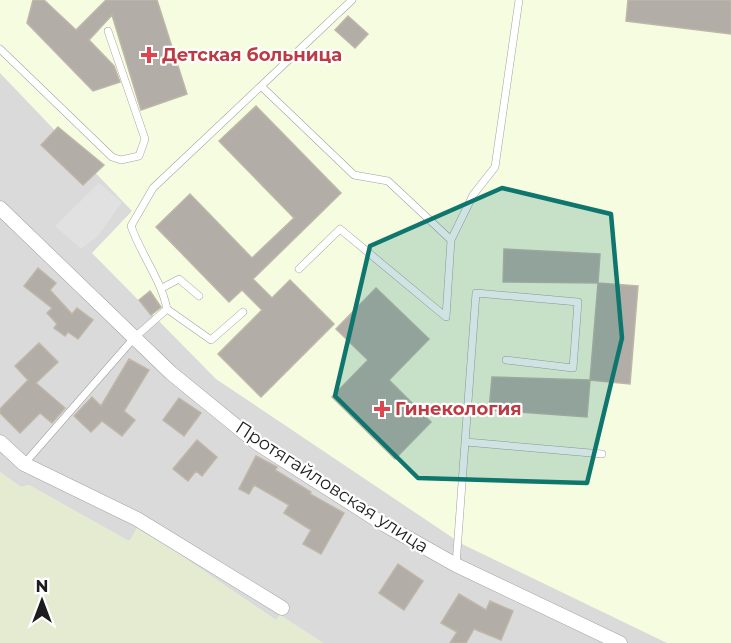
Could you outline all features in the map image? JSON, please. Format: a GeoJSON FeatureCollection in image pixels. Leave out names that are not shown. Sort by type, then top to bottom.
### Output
{"type":"FeatureCollection","features":[{"type":"Feature","properties":{"kind":"street","name":"Протягайловская улица"},"geometry":{"type":"LineString","coordinates":[[0,208],[171,373],[257,443],[385,525],[456,566],[620,643]]}},
{"type":"Feature","properties":{"kind":"street"},"geometry":{"type":"LineString","coordinates":[[0,442],[24,464],[137,519],[282,608]]}},
{"type":"Feature","properties":{"kind":"lane"},"geometry":{"type":"LineString","coordinates":[[243,312],[211,340],[167,309],[162,288],[138,245],[131,226],[153,188],[352,0]]}},
{"type":"Feature","properties":{"kind":"lane"},"geometry":{"type":"LineString","coordinates":[[299,269],[340,229],[446,317],[451,240],[472,195],[495,167],[519,0]]}},
{"type":"Feature","properties":{"kind":"lane"},"geometry":{"type":"LineString","coordinates":[[0,49],[112,157],[132,159],[139,156],[145,139],[108,31]]}},
{"type":"Feature","properties":{"kind":"lane"},"geometry":{"type":"LineString","coordinates":[[261,86],[354,175],[388,181],[451,240]]}},
{"type":"Feature","properties":{"kind":"lane"},"geometry":{"type":"LineString","coordinates":[[162,288],[179,279],[199,296]]}},
{"type":"Feature","properties":{"kind":"lane"},"geometry":{"type":"LineString","coordinates":[[456,566],[476,293],[578,302],[573,368],[506,360]]}},
{"type":"Feature","properties":{"kind":"lane"},"geometry":{"type":"LineString","coordinates":[[24,464],[134,339],[167,309]]}},
{"type":"Feature","properties":{"kind":"lane"},"geometry":{"type":"LineString","coordinates":[[466,442],[602,454]]}},
{"type":"Feature","properties":{"kind":"highlighted area"},"geometry":{"type":"Polygon","coordinates":[[[502,188],[611,214],[622,338],[587,483],[418,478],[335,396],[370,246],[502,188]]]}},
{"type":"Feature","properties":{"kind":"shaded area"},"geometry":{"type":"Polygon","coordinates":[[[0,0],[731,643],[323,643],[280,615],[276,620],[138,526],[130,541],[127,540],[29,485],[21,487],[0,472],[0,0]]]}},
{"type":"Feature","properties":{"kind":"shaded area"},"geometry":{"type":"Polygon","coordinates":[[[0,0],[731,0],[731,643],[667,643],[462,544],[216,379],[92,253],[132,211],[0,73],[0,0]]]}},
{"type":"Feature","properties":{"kind":"shaded area"},"geometry":{"type":"Polygon","coordinates":[[[99,183],[122,202],[98,236],[81,249],[55,226],[99,183]]]}},
{"type":"Feature","properties":{"kind":"shaded area"},"geometry":{"type":"Polygon","coordinates":[[[0,472],[21,487],[29,485],[127,540],[130,540],[138,526],[276,620],[280,615],[323,643],[0,643],[0,472]]]}},
{"type":"Feature","properties":{"kind":"building"},"geometry":{"type":"Polygon","coordinates":[[[33,0],[44,0],[76,30],[106,0],[157,0],[187,94],[141,110],[112,15],[89,40],[114,66],[120,82],[93,91],[27,23],[33,0]]]}},
{"type":"Feature","properties":{"kind":"building"},"geometry":{"type":"Polygon","coordinates":[[[628,0],[731,0],[731,34],[626,21],[628,0]]]}},
{"type":"Feature","properties":{"kind":"building"},"geometry":{"type":"Polygon","coordinates":[[[348,16],[368,34],[355,48],[335,30],[348,16]]]}},
{"type":"Feature","properties":{"kind":"building"},"geometry":{"type":"Polygon","coordinates":[[[256,106],[341,193],[253,279],[272,298],[290,280],[334,324],[261,397],[218,354],[262,310],[242,290],[229,302],[156,227],[190,194],[252,258],[294,218],[219,141],[256,106]]]}},
{"type":"Feature","properties":{"kind":"building"},"geometry":{"type":"Polygon","coordinates":[[[58,127],[104,165],[83,185],[41,145],[58,127]]]}},
{"type":"Feature","properties":{"kind":"building"},"geometry":{"type":"Polygon","coordinates":[[[504,249],[600,254],[598,283],[503,282],[504,249]]]}},
{"type":"Feature","properties":{"kind":"building"},"geometry":{"type":"Polygon","coordinates":[[[38,268],[56,283],[50,290],[72,314],[77,308],[93,320],[78,339],[68,332],[65,336],[54,328],[57,324],[47,313],[52,308],[24,286],[38,268]]]}},
{"type":"Feature","properties":{"kind":"building"},"geometry":{"type":"Polygon","coordinates":[[[598,283],[638,286],[630,384],[590,380],[598,283]]]}},
{"type":"Feature","properties":{"kind":"building"},"geometry":{"type":"Polygon","coordinates":[[[376,288],[429,339],[389,380],[431,422],[395,459],[332,397],[368,360],[336,329],[376,288]]]}},
{"type":"Feature","properties":{"kind":"building"},"geometry":{"type":"Polygon","coordinates":[[[150,291],[161,307],[151,315],[139,300],[150,291]]]}},
{"type":"Feature","properties":{"kind":"building"},"geometry":{"type":"Polygon","coordinates":[[[39,343],[58,362],[36,383],[65,408],[52,423],[40,413],[20,433],[0,413],[0,409],[28,380],[15,366],[39,343]]]}},
{"type":"Feature","properties":{"kind":"building"},"geometry":{"type":"Polygon","coordinates":[[[129,359],[149,370],[124,411],[135,420],[122,436],[102,421],[91,432],[74,416],[92,397],[101,406],[129,359]]]}},
{"type":"Feature","properties":{"kind":"building"},"geometry":{"type":"Polygon","coordinates":[[[492,377],[590,380],[587,417],[489,410],[492,377]]]}},
{"type":"Feature","properties":{"kind":"building"},"geometry":{"type":"Polygon","coordinates":[[[179,398],[201,413],[184,436],[163,420],[179,398]]]}},
{"type":"Feature","properties":{"kind":"building"},"geometry":{"type":"Polygon","coordinates":[[[197,440],[217,457],[202,476],[196,471],[188,481],[173,469],[197,440]]]}},
{"type":"Feature","properties":{"kind":"building"},"geometry":{"type":"Polygon","coordinates":[[[256,456],[277,467],[275,470],[311,492],[310,494],[344,513],[321,554],[303,544],[311,530],[284,513],[289,505],[254,485],[249,494],[239,489],[256,456]]]}},
{"type":"Feature","properties":{"kind":"building"},"geometry":{"type":"Polygon","coordinates":[[[398,564],[423,581],[404,610],[379,593],[398,564]]]}},
{"type":"Feature","properties":{"kind":"building"},"geometry":{"type":"Polygon","coordinates":[[[459,594],[486,610],[490,601],[513,611],[501,640],[474,629],[466,643],[450,643],[457,632],[441,623],[459,594]]]}},
{"type":"Feature","properties":{"kind":"place","name":"Детская больница"},"geometry":{"type":"Point","coordinates":[149,55]}},
{"type":"Feature","properties":{"kind":"place","name":"Гинекология"},"geometry":{"type":"Point","coordinates":[382,409]}}]}
